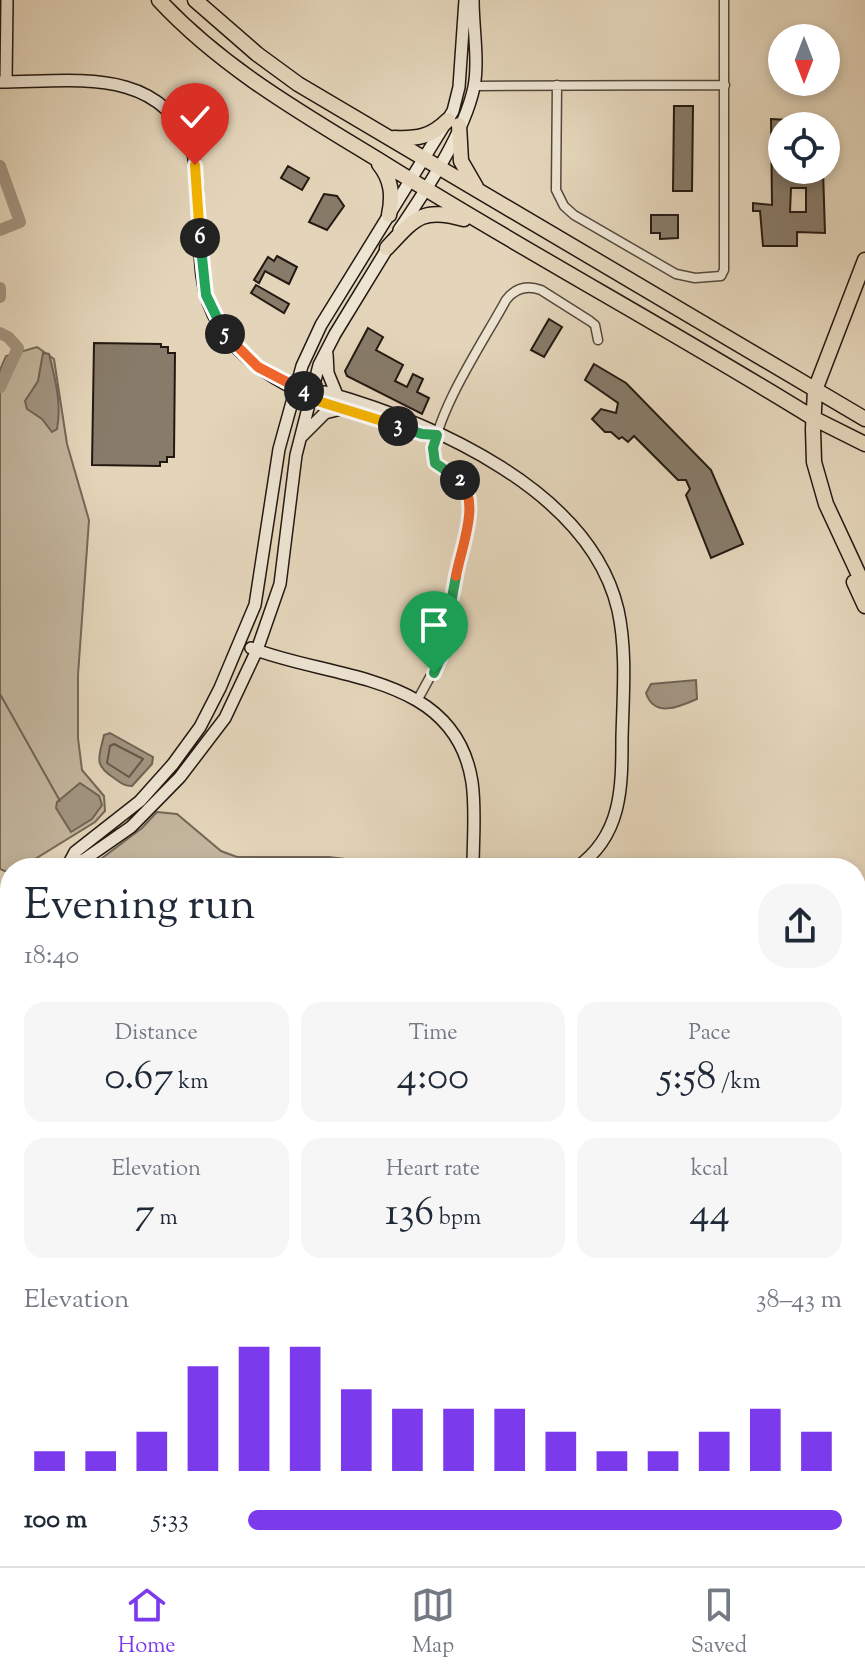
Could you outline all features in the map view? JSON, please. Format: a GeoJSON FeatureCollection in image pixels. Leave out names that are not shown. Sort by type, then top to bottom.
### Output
{"type":"FeatureCollection","features":[{"type":"Feature","properties":{"kind":"highway"},"geometry":{"type":"LineString","coordinates":[[159,0],[202,41],[260,87],[426,190],[815,419],[865,444]]}},
{"type":"Feature","properties":{"kind":"highway"},"geometry":{"type":"LineString","coordinates":[[195,0],[291,80],[865,419]]}},
{"type":"Feature","properties":{"kind":"highway"},"geometry":{"type":"LineString","coordinates":[[389,138],[421,138],[453,123],[461,161],[478,190]]}},
{"type":"Feature","properties":{"kind":"highway"},"geometry":{"type":"LineString","coordinates":[[374,158],[390,184],[393,197],[389,215]]}},
{"type":"Feature","properties":{"kind":"highway"},"geometry":{"type":"LineString","coordinates":[[387,248],[427,213],[436,212],[484,224]]}},
{"type":"Feature","properties":{"kind":"highway"},"geometry":{"type":"LineString","coordinates":[[865,260],[815,390],[815,496],[818,511],[865,606]]}},
{"type":"Feature","properties":{"kind":"highway"},"geometry":{"type":"LineString","coordinates":[[817,475],[826,504],[865,588]]}},
{"type":"Feature","properties":{"kind":"main road"},"geometry":{"type":"LineString","coordinates":[[7,0],[3,82],[121,84],[152,96],[172,113],[186,133],[195,165],[202,277],[212,312],[243,356],[295,387],[343,409],[422,434],[437,435]]}},
{"type":"Feature","properties":{"kind":"main road"},"geometry":{"type":"LineString","coordinates":[[453,123],[459,87],[465,0]]}},
{"type":"Feature","properties":{"kind":"main road"},"geometry":{"type":"LineString","coordinates":[[86,858],[131,827],[180,777],[225,718],[257,650],[280,584],[300,437],[311,394],[327,348],[426,190],[432,162],[474,86],[473,0]]}},
{"type":"Feature","properties":{"kind":"main road"},"geometry":{"type":"LineString","coordinates":[[71,858],[140,801],[200,727],[255,605],[279,449],[295,387],[321,325],[411,181],[432,162]]}},
{"type":"Feature","properties":{"kind":"main road"},"geometry":{"type":"LineString","coordinates":[[327,348],[328,373],[337,395]]}},
{"type":"Feature","properties":{"kind":"main road"},"geometry":{"type":"LineString","coordinates":[[311,394],[325,392],[337,395],[425,426],[504,469],[562,513],[591,547],[611,587],[620,619],[623,652],[621,797],[607,836],[588,858]]}},
{"type":"Feature","properties":{"kind":"main road"},"geometry":{"type":"LineString","coordinates":[[300,437],[325,413],[343,409]]}},
{"type":"Feature","properties":{"kind":"main road"},"geometry":{"type":"LineString","coordinates":[[240,643],[306,666],[392,686],[418,699],[451,731],[468,765],[473,800],[473,858]]}},
{"type":"Feature","properties":{"kind":"street"},"geometry":{"type":"LineString","coordinates":[[557,85],[556,190],[564,206],[574,215],[681,276],[721,276],[724,270],[724,0]]}},
{"type":"Feature","properties":{"kind":"street"},"geometry":{"type":"LineString","coordinates":[[474,86],[725,85]]}},
{"type":"Feature","properties":{"kind":"street"},"geometry":{"type":"LineString","coordinates":[[418,699],[441,657],[469,507],[469,494],[463,482],[435,463],[433,448],[473,359],[511,293],[526,287],[541,290],[595,325],[598,340]]}},
{"type":"Feature","properties":{"kind":"shaded area"},"geometry":{"type":"Polygon","coordinates":[[[37,347],[54,359],[67,444],[89,520],[78,675],[78,738],[82,770],[104,796],[105,811],[95,822],[37,858],[0,858],[0,370],[6,356],[37,347]]]}},
{"type":"Feature","properties":{"kind":"shaded area"},"geometry":{"type":"Polygon","coordinates":[[[157,812],[177,814],[221,851],[237,857],[337,858],[102,858],[142,828],[157,812]]]}},
{"type":"Feature","properties":{"kind":"water"},"geometry":{"type":"Polygon","coordinates":[[[43,353],[49,354],[58,401],[57,429],[52,432],[42,419],[27,409],[25,401],[38,381],[43,353]]]}},
{"type":"Feature","properties":{"kind":"water"},"geometry":{"type":"Polygon","coordinates":[[[696,680],[697,699],[675,707],[655,706],[646,693],[651,684],[696,680]]]}},
{"type":"Feature","properties":{"kind":"water"},"geometry":{"type":"Polygon","coordinates":[[[110,733],[153,757],[152,764],[132,786],[107,773],[100,764],[104,735],[110,733]]]}},
{"type":"Feature","properties":{"kind":"water"},"geometry":{"type":"Polygon","coordinates":[[[80,783],[99,796],[102,805],[92,819],[71,832],[56,808],[57,802],[80,783]]]}},
{"type":"Feature","properties":{"kind":"building"},"geometry":{"type":"Polygon","coordinates":[[[674,106],[693,106],[692,191],[673,191],[674,106]]]}},
{"type":"Feature","properties":{"kind":"building"},"geometry":{"type":"Polygon","coordinates":[[[288,166],[309,178],[302,190],[281,178],[288,166]]]}},
{"type":"Feature","properties":{"kind":"building"},"geometry":{"type":"Polygon","coordinates":[[[772,184],[823,184],[825,233],[797,232],[797,246],[763,246],[760,211],[753,211],[753,203],[772,205],[772,184]],[[791,188],[790,212],[806,212],[806,188],[791,188]]]}},
{"type":"Feature","properties":{"kind":"building"},"geometry":{"type":"Polygon","coordinates":[[[324,194],[337,196],[344,206],[327,230],[309,222],[324,194]]]}},
{"type":"Feature","properties":{"kind":"building"},"geometry":{"type":"Polygon","coordinates":[[[651,215],[678,215],[678,238],[660,239],[660,233],[651,233],[651,215]]]}},
{"type":"Feature","properties":{"kind":"building"},"geometry":{"type":"Polygon","coordinates":[[[277,256],[297,267],[289,284],[265,271],[259,283],[254,280],[268,257],[274,261],[277,256]]]}},
{"type":"Feature","properties":{"kind":"building"},"geometry":{"type":"Polygon","coordinates":[[[256,285],[289,304],[284,313],[251,293],[256,285]]]}},
{"type":"Feature","properties":{"kind":"building"},"geometry":{"type":"Polygon","coordinates":[[[549,319],[562,327],[544,357],[531,350],[549,319]]]}},
{"type":"Feature","properties":{"kind":"building"},"geometry":{"type":"Polygon","coordinates":[[[368,328],[383,337],[376,350],[403,365],[395,381],[407,387],[413,374],[423,379],[417,392],[429,398],[422,414],[347,376],[345,371],[368,328]]]}},
{"type":"Feature","properties":{"kind":"building"},"geometry":{"type":"Polygon","coordinates":[[[94,343],[161,344],[161,347],[168,347],[168,353],[175,353],[174,457],[167,457],[167,462],[160,462],[160,466],[92,465],[94,343]]]}},
{"type":"Feature","properties":{"kind":"building"},"geometry":{"type":"Polygon","coordinates":[[[594,364],[626,383],[711,470],[743,544],[711,558],[686,495],[690,489],[686,480],[678,480],[634,436],[628,442],[622,437],[619,439],[611,432],[605,432],[592,419],[601,409],[616,413],[618,403],[585,380],[594,364]]]}},
{"type":"Feature","properties":{"kind":"waterway"},"geometry":{"type":"LineString","coordinates":[[0,166],[20,222],[0,230]]}},
{"type":"Feature","properties":{"kind":"waterway"},"geometry":{"type":"LineString","coordinates":[[0,288],[0,297]]}},
{"type":"Feature","properties":{"kind":"waterway"},"geometry":{"type":"LineString","coordinates":[[0,333],[18,348],[0,387]]}},
{"type":"Feature","properties":{"kind":"waterway"},"geometry":{"type":"LineString","coordinates":[[0,694],[60,801]]}},
{"type":"Feature","properties":{"kind":"route"},"geometry":{"type":"LineString","coordinates":[[195,165],[202,277],[212,312],[231,343],[258,367],[321,402],[422,434],[437,435],[433,448],[435,463],[467,487],[469,507],[441,657],[434,673]]}}]}
